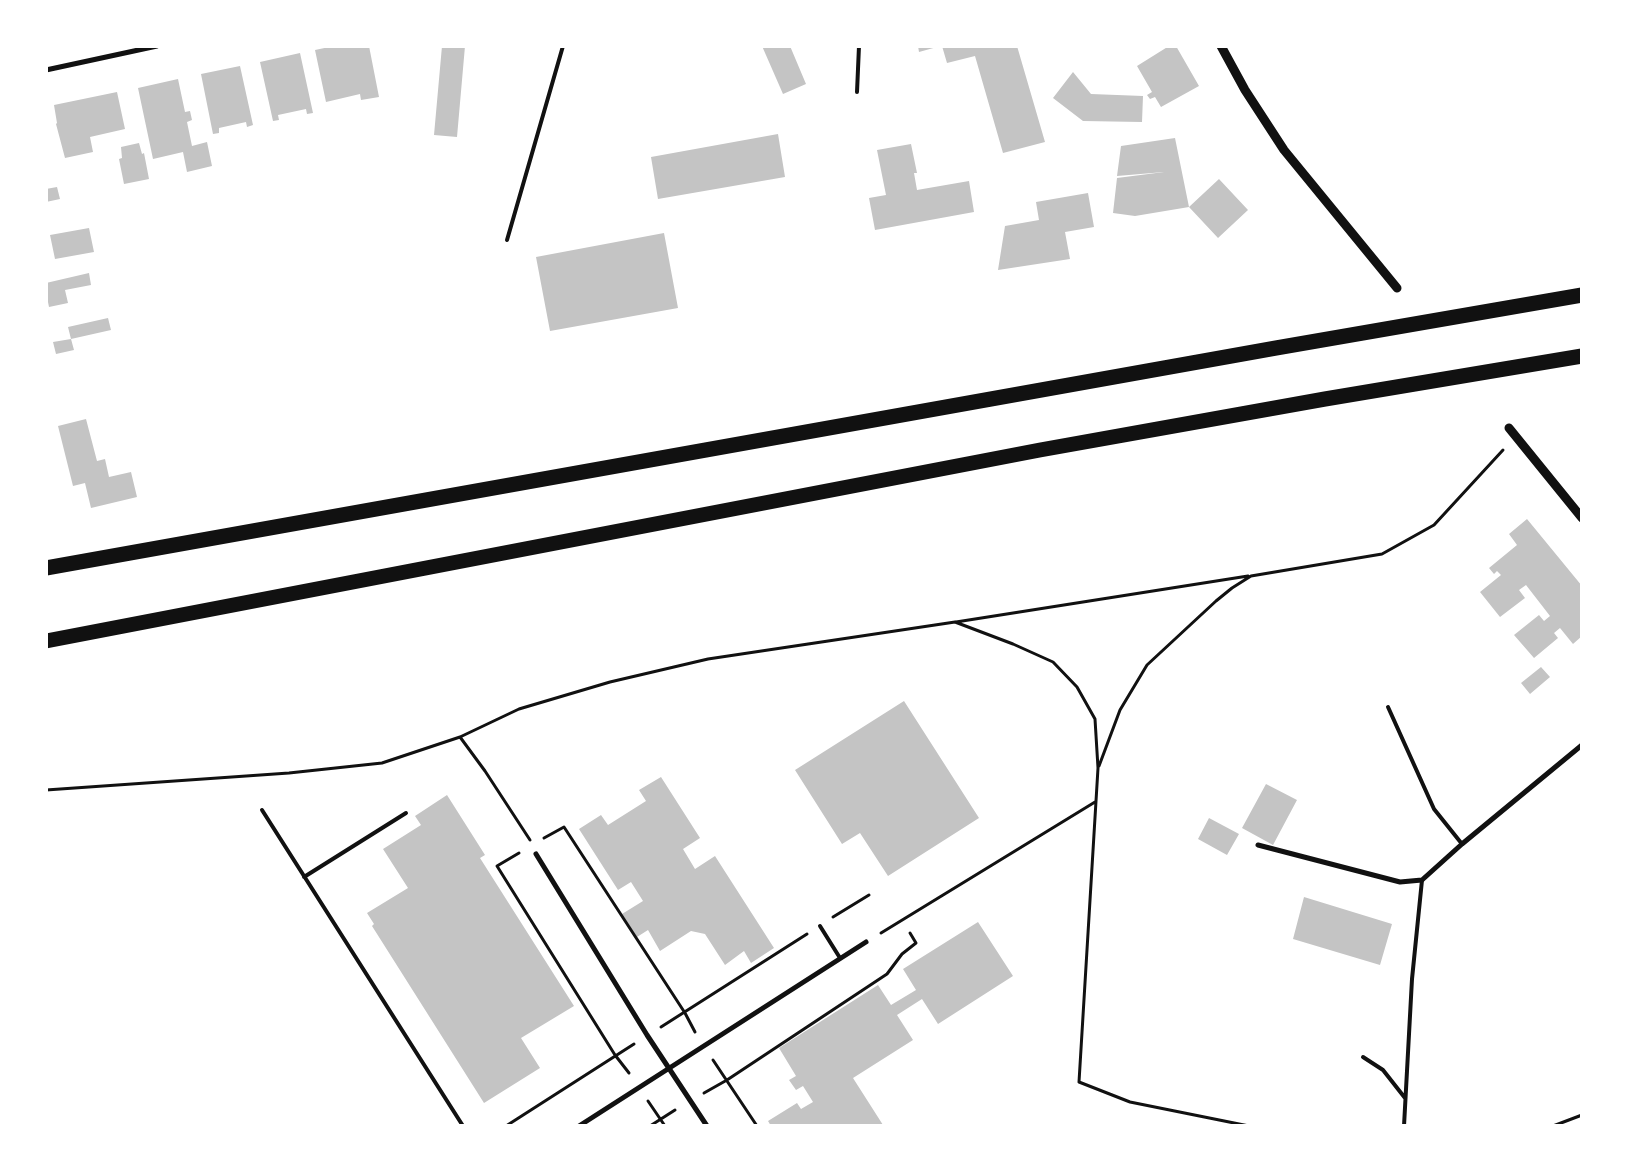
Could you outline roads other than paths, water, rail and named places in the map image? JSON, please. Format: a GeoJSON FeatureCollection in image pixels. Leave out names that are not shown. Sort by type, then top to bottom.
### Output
{"type":"FeatureCollection","features":[{"type":"Feature","properties":{"kind":"highway"},"geometry":{"type":"LineString","coordinates":[[46,568],[1286,346],[1582,295]]}},
{"type":"Feature","properties":{"kind":"highway"},"geometry":{"type":"LineString","coordinates":[[46,641],[1040,450],[1325,399],[1582,356]]}},
{"type":"Feature","properties":{"kind":"street"},"geometry":{"type":"LineString","coordinates":[[46,70],[157,46]]}},
{"type":"Feature","properties":{"kind":"street"},"geometry":{"type":"LineString","coordinates":[[1221,46],[1244,90],[1284,150],[1397,288]]}},
{"type":"Feature","properties":{"kind":"street"},"geometry":{"type":"LineString","coordinates":[[1509,428],[1582,518]]}},
{"type":"Feature","properties":{"kind":"street"},"geometry":{"type":"LineString","coordinates":[[1258,845],[1400,882],[1422,880],[1462,844],[1582,745]]}},
{"type":"Feature","properties":{"kind":"street"},"geometry":{"type":"LineString","coordinates":[[536,854],[648,1035],[707,1126]]}},
{"type":"Feature","properties":{"kind":"street"},"geometry":{"type":"LineString","coordinates":[[579,1126],[866,942]]}},
{"type":"Feature","properties":{"kind":"lane"},"geometry":{"type":"LineString","coordinates":[[507,240],[562,46]]}},
{"type":"Feature","properties":{"kind":"lane"},"geometry":{"type":"LineString","coordinates":[[856,92],[859,46]]}},
{"type":"Feature","properties":{"kind":"lane"},"geometry":{"type":"LineString","coordinates":[[1388,707],[1434,809],[1462,844]]}},
{"type":"Feature","properties":{"kind":"lane"},"geometry":{"type":"LineString","coordinates":[[262,810],[463,1126]]}},
{"type":"Feature","properties":{"kind":"lane"},"geometry":{"type":"LineString","coordinates":[[304,877],[406,813]]}},
{"type":"Feature","properties":{"kind":"lane"},"geometry":{"type":"LineString","coordinates":[[1404,1126],[1412,979],[1422,880]]}},
{"type":"Feature","properties":{"kind":"lane"},"geometry":{"type":"LineString","coordinates":[[820,926],[840,958]]}},
{"type":"Feature","properties":{"kind":"lane"},"geometry":{"type":"LineString","coordinates":[[1363,1057],[1383,1070],[1405,1099]]}}]}
